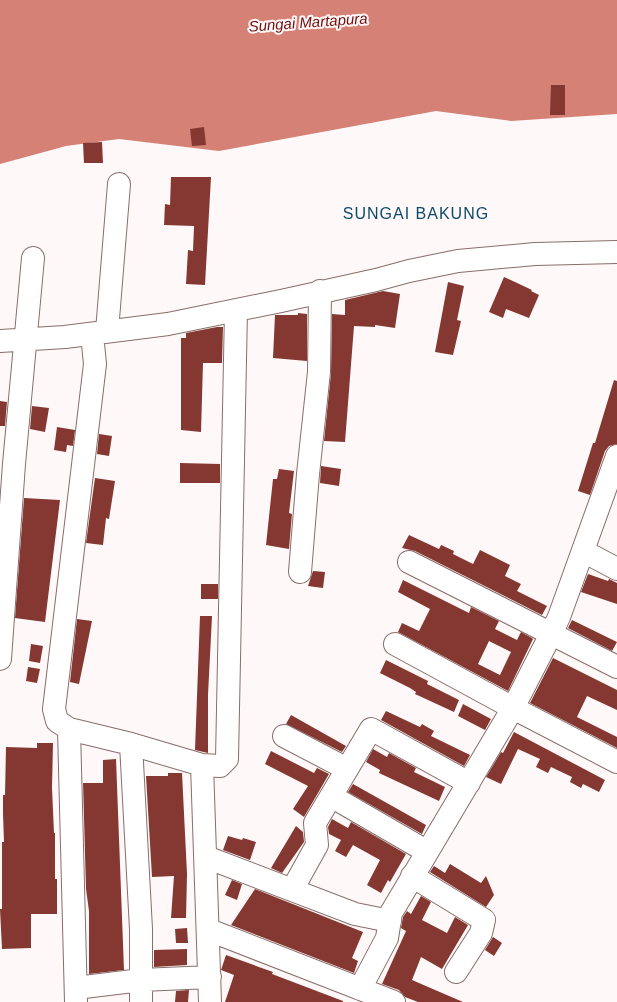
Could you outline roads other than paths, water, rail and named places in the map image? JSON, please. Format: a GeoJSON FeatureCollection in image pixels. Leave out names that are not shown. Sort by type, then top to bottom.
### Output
{"type":"FeatureCollection","features":[{"type":"Feature","properties":{"kind":"street"},"geometry":{"type":"LineString","coordinates":[[119,184],[95,364],[54,710],[58,722],[69,729],[131,744],[202,765],[220,766],[227,759],[236,310]]}},
{"type":"Feature","properties":{"kind":"street"},"geometry":{"type":"LineString","coordinates":[[0,341],[25,340],[168,324],[376,280],[409,271],[484,258],[535,254],[617,252]]}},
{"type":"Feature","properties":{"kind":"street"},"geometry":{"type":"LineString","coordinates":[[0,659],[25,340],[33,258]]}},
{"type":"Feature","properties":{"kind":"street"},"geometry":{"type":"LineString","coordinates":[[300,572],[308,474],[319,372],[320,291]]}},
{"type":"Feature","properties":{"kind":"street"},"geometry":{"type":"LineString","coordinates":[[360,989],[387,938],[391,913],[426,851],[469,783],[513,708],[551,634],[559,617],[617,456]]}},
{"type":"Feature","properties":{"kind":"street"},"geometry":{"type":"LineString","coordinates":[[583,551],[617,570]]}},
{"type":"Feature","properties":{"kind":"street"},"geometry":{"type":"LineString","coordinates":[[409,562],[617,667]]}},
{"type":"Feature","properties":{"kind":"street"},"geometry":{"type":"LineString","coordinates":[[395,644],[617,762]]}},
{"type":"Feature","properties":{"kind":"street"},"geometry":{"type":"LineString","coordinates":[[69,729],[76,995],[141,980],[210,977]]}},
{"type":"Feature","properties":{"kind":"street"},"geometry":{"type":"LineString","coordinates":[[292,890],[317,845],[315,823],[371,729],[469,783]]}},
{"type":"Feature","properties":{"kind":"street"},"geometry":{"type":"LineString","coordinates":[[284,736],[347,769]]}},
{"type":"Feature","properties":{"kind":"street"},"geometry":{"type":"LineString","coordinates":[[131,744],[141,929],[141,1002]]}},
{"type":"Feature","properties":{"kind":"street"},"geometry":{"type":"LineString","coordinates":[[202,765],[209,930],[210,1002]]}},
{"type":"Feature","properties":{"kind":"street"},"geometry":{"type":"LineString","coordinates":[[331,796],[426,851]]}},
{"type":"Feature","properties":{"kind":"street"},"geometry":{"type":"LineString","coordinates":[[206,857],[355,914],[390,921]]}},
{"type":"Feature","properties":{"kind":"street"},"geometry":{"type":"LineString","coordinates":[[412,876],[484,920],[481,933],[456,972]]}},
{"type":"Feature","properties":{"kind":"street"},"geometry":{"type":"LineString","coordinates":[[209,930],[394,1002]]}},
{"type":"Feature","properties":{"kind":"water","name":"Sungai Martapura"},"geometry":{"type":"Polygon","coordinates":[[[0,0],[617,0],[617,114],[511,121],[436,111],[219,151],[119,139],[66,146],[0,164],[0,0]]]}},
{"type":"Feature","properties":{"kind":"district","name":"SUNGAI BAKUNG"},"geometry":{"type":"Point","coordinates":[416,213]}}]}
